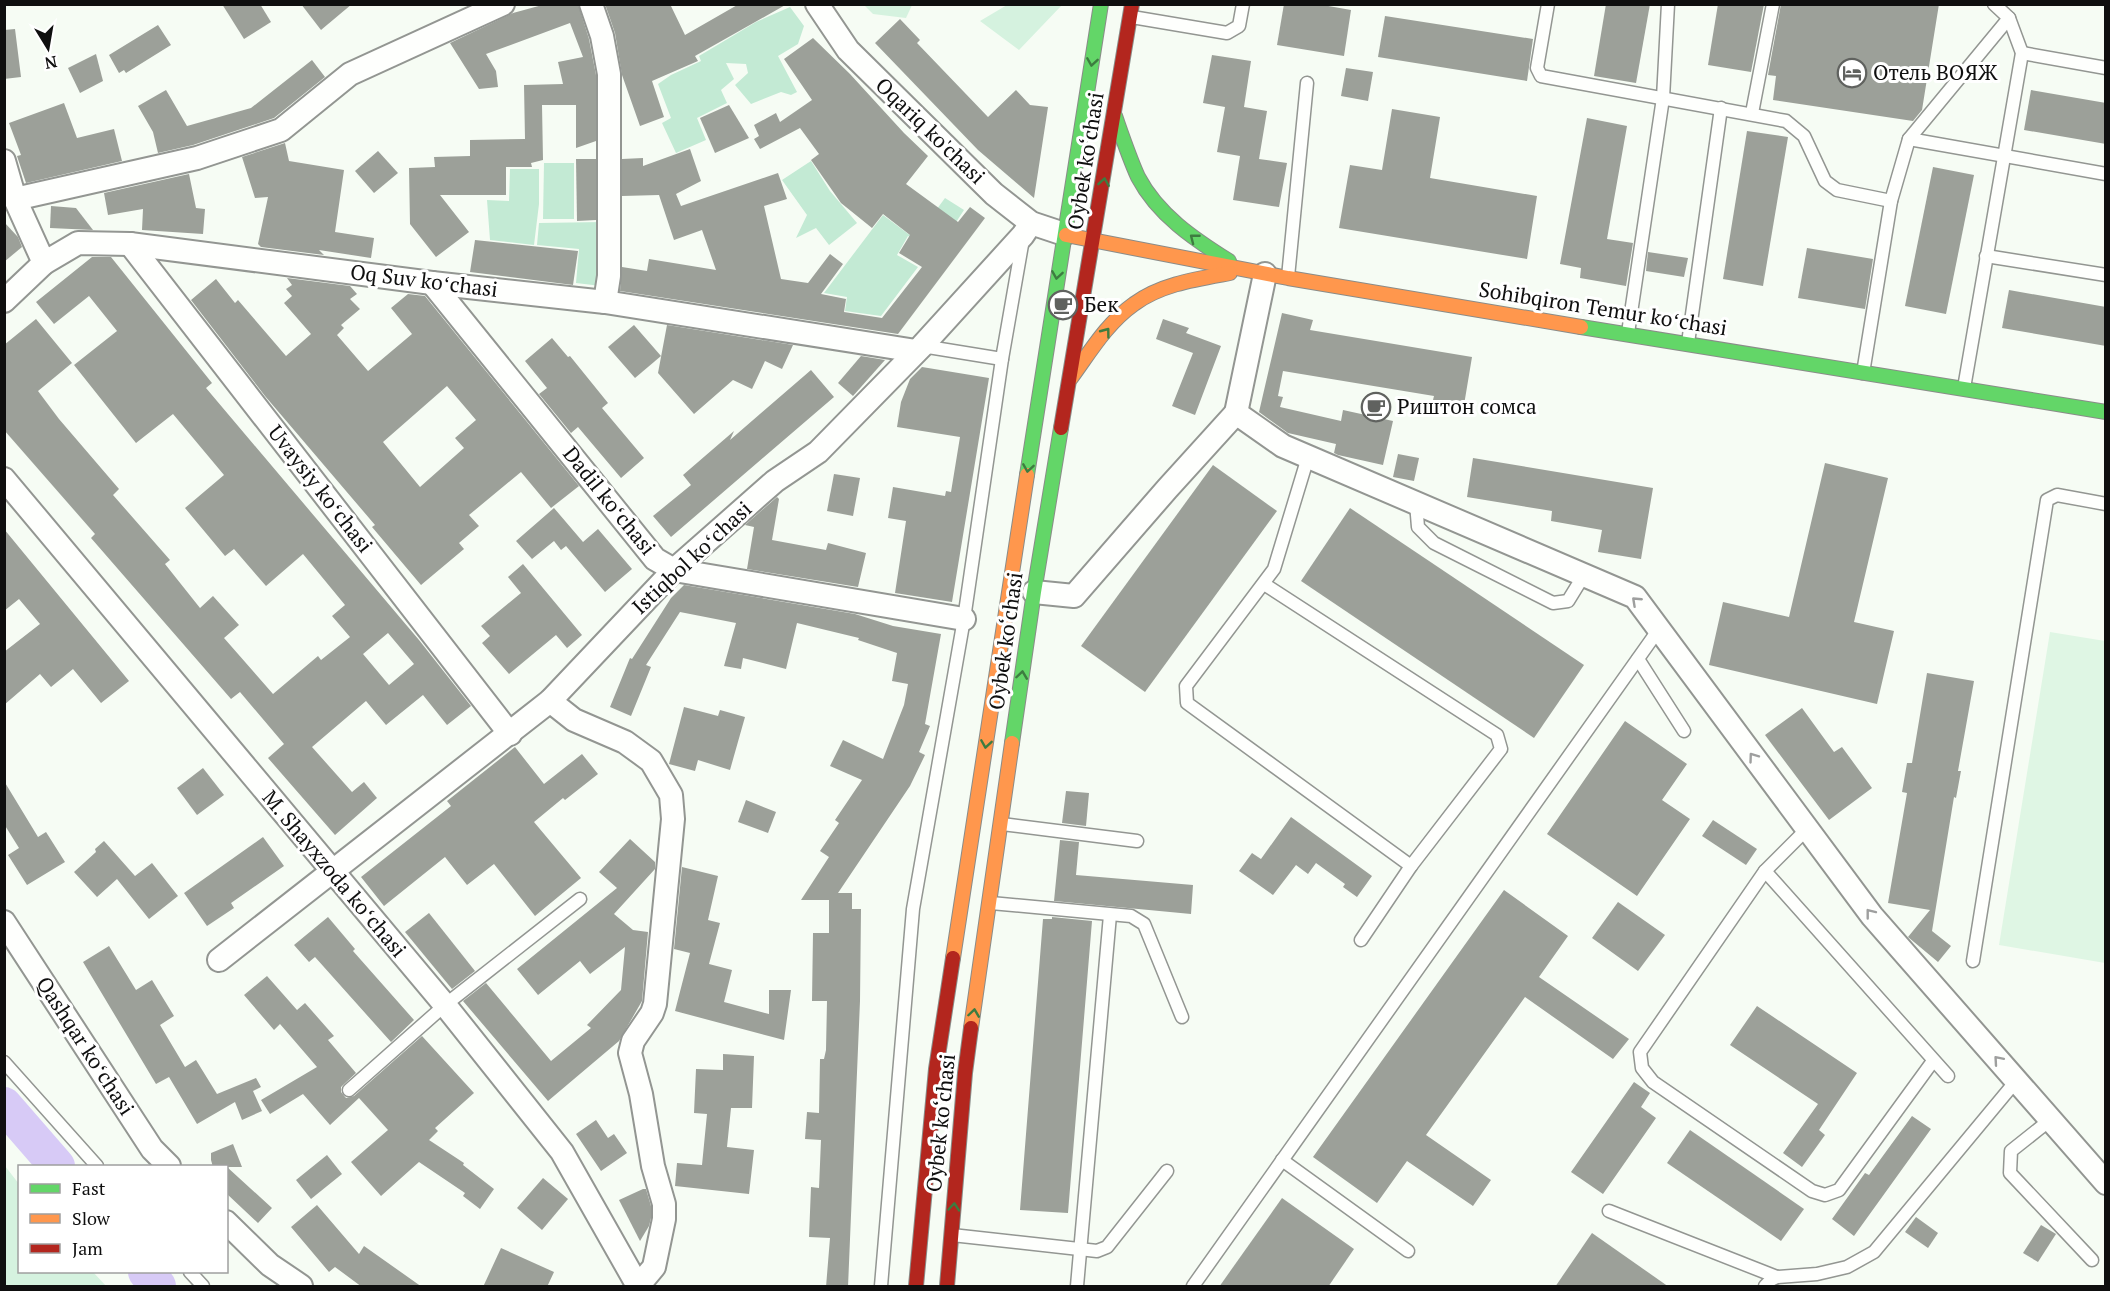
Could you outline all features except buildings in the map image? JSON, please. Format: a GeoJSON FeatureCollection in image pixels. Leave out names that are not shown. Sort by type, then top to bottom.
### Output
{"type":"FeatureCollection","features":[{"type":"Feature","properties":{"kind":"main road","name":"Oybek ko‘chasi"},"geometry":{"type":"LineString","coordinates":[[916,1287],[936,1070],[1101,4]]}},
{"type":"Feature","properties":{"kind":"main road","name":"Oybek ko‘chasi"},"geometry":{"type":"LineString","coordinates":[[947,1287],[965,1073],[989,903],[1034,592],[1131,11]]}},
{"type":"Feature","properties":{"kind":"main road"},"geometry":{"type":"LineString","coordinates":[[1114,116],[1142,184],[1165,213],[1198,242],[1254,272]]}},
{"type":"Feature","properties":{"kind":"main road","name":"Sohibqiron Temur koʻchasi"},"geometry":{"type":"LineString","coordinates":[[1064,234],[1288,278],[2106,412]]}},
{"type":"Feature","properties":{"kind":"main road"},"geometry":{"type":"LineString","coordinates":[[1071,378],[1114,321],[1144,297],[1188,281],[1254,272]]}},
{"type":"Feature","properties":{"kind":"street"},"geometry":{"type":"LineString","coordinates":[[15,199],[197,158],[281,130],[350,74],[504,4]]}},
{"type":"Feature","properties":{"kind":"street"},"geometry":{"type":"LineString","coordinates":[[591,4],[602,36],[609,74],[609,276],[605,302]]}},
{"type":"Feature","properties":{"kind":"street","name":"Oqariq ko'chasi"},"geometry":{"type":"LineString","coordinates":[[817,4],[848,50],[1027,229],[1064,234]]}},
{"type":"Feature","properties":{"kind":"street"},"geometry":{"type":"LineString","coordinates":[[4,161],[15,199],[44,263]]}},
{"type":"Feature","properties":{"kind":"street","name":"Istiqbol koʻchasi"},"geometry":{"type":"LineString","coordinates":[[219,960],[550,701],[674,570],[775,481],[818,452],[919,349],[1027,229]]}},
{"type":"Feature","properties":{"kind":"street","name":"Oq Suv koʻchasi"},"geometry":{"type":"LineString","coordinates":[[4,301],[44,263],[78,243],[130,244],[432,283],[605,302],[919,349]]}},
{"type":"Feature","properties":{"kind":"street","name":"Uvaysiy koʻchasi"},"geometry":{"type":"LineString","coordinates":[[130,244],[510,734]]}},
{"type":"Feature","properties":{"kind":"street"},"geometry":{"type":"LineString","coordinates":[[1034,592],[1074,596],[1236,413],[1254,272]]}},
{"type":"Feature","properties":{"kind":"street","name":"Dadil koʻchasi"},"geometry":{"type":"LineString","coordinates":[[432,283],[655,559],[674,570],[964,619]]}},
{"type":"Feature","properties":{"kind":"street"},"geometry":{"type":"LineString","coordinates":[[1236,413],[1283,446],[1635,597],[1872,916],[2106,1183]]}},
{"type":"Feature","properties":{"kind":"street","name":"M. Shayxzoda koʻchasi"},"geometry":{"type":"LineString","coordinates":[[4,479],[444,1005],[562,1152],[638,1286]]}},
{"type":"Feature","properties":{"kind":"street"},"geometry":{"type":"LineString","coordinates":[[550,701],[574,720],[626,742],[651,760],[671,795],[673,819],[655,1004],[652,1013],[633,1041],[630,1053],[641,1094],[653,1166],[664,1204],[664,1219],[654,1267],[638,1286]]}},
{"type":"Feature","properties":{"kind":"street","name":"Qashqar koʻchasi"},"geometry":{"type":"LineString","coordinates":[[4,922],[152,1149],[167,1165]]}},
{"type":"Feature","properties":{"kind":"street"},"geometry":{"type":"LineString","coordinates":[[228,1224],[270,1265],[301,1287]]}},
{"type":"Feature","properties":{"kind":"lane"},"geometry":{"type":"LineString","coordinates":[[1131,11],[1227,33],[1239,26],[1243,4]]}},
{"type":"Feature","properties":{"kind":"lane"},"geometry":{"type":"LineString","coordinates":[[1548,4],[1537,68],[1541,76],[1786,121],[1804,136],[1825,181],[1837,190],[1891,201]]}},
{"type":"Feature","properties":{"kind":"lane"},"geometry":{"type":"LineString","coordinates":[[1628,334],[1663,98],[1668,4]]}},
{"type":"Feature","properties":{"kind":"lane"},"geometry":{"type":"LineString","coordinates":[[1752,113],[1773,4]]}},
{"type":"Feature","properties":{"kind":"lane"},"geometry":{"type":"LineString","coordinates":[[1963,390],[2022,53],[2008,18],[1994,4]]}},
{"type":"Feature","properties":{"kind":"lane"},"geometry":{"type":"LineString","coordinates":[[1863,374],[1891,201],[1909,139],[2008,18]]}},
{"type":"Feature","properties":{"kind":"lane"},"geometry":{"type":"LineString","coordinates":[[2022,53],[2106,68]]}},
{"type":"Feature","properties":{"kind":"lane"},"geometry":{"type":"LineString","coordinates":[[1288,278],[1307,83]]}},
{"type":"Feature","properties":{"kind":"lane"},"geometry":{"type":"LineString","coordinates":[[1688,344],[1721,108]]}},
{"type":"Feature","properties":{"kind":"lane"},"geometry":{"type":"LineString","coordinates":[[1909,139],[2106,174]]}},
{"type":"Feature","properties":{"kind":"lane"},"geometry":{"type":"LineString","coordinates":[[881,1287],[913,909],[964,619],[1002,359],[1027,229]]}},
{"type":"Feature","properties":{"kind":"lane"},"geometry":{"type":"LineString","coordinates":[[1986,256],[2106,275]]}},
{"type":"Feature","properties":{"kind":"lane"},"geometry":{"type":"LineString","coordinates":[[919,349],[1002,359]]}},
{"type":"Feature","properties":{"kind":"lane"},"geometry":{"type":"LineString","coordinates":[[1308,457],[1274,569],[1186,686],[1187,703],[1411,866]]}},
{"type":"Feature","properties":{"kind":"lane"},"geometry":{"type":"LineString","coordinates":[[1973,961],[2047,500],[2057,495],[2106,504]]}},
{"type":"Feature","properties":{"kind":"lane"},"geometry":{"type":"LineString","coordinates":[[1416,503],[1418,528],[1434,543],[1553,603],[1568,601],[1584,575]]}},
{"type":"Feature","properties":{"kind":"lane"},"geometry":{"type":"LineString","coordinates":[[1264,584],[1497,735],[1501,749],[1411,866],[1361,940]]}},
{"type":"Feature","properties":{"kind":"lane"},"geometry":{"type":"LineString","coordinates":[[1193,1287],[1659,629]]}},
{"type":"Feature","properties":{"kind":"lane"},"geometry":{"type":"LineString","coordinates":[[1638,659],[1684,731]]}},
{"type":"Feature","properties":{"kind":"lane"},"geometry":{"type":"LineString","coordinates":[[1001,824],[1137,841]]}},
{"type":"Feature","properties":{"kind":"lane"},"geometry":{"type":"LineString","coordinates":[[1807,829],[1765,871],[1640,1052],[1642,1068],[1653,1082],[1812,1191],[1825,1195],[1839,1190],[1933,1060]]}},
{"type":"Feature","properties":{"kind":"lane"},"geometry":{"type":"LineString","coordinates":[[1765,871],[1948,1076]]}},
{"type":"Feature","properties":{"kind":"lane"},"geometry":{"type":"LineString","coordinates":[[349,1090],[444,1005],[580,899]]}},
{"type":"Feature","properties":{"kind":"lane"},"geometry":{"type":"LineString","coordinates":[[989,903],[1131,915],[1144,924],[1182,1017]]}},
{"type":"Feature","properties":{"kind":"lane"},"geometry":{"type":"LineString","coordinates":[[1077,1287],[1110,915]]}},
{"type":"Feature","properties":{"kind":"lane"},"geometry":{"type":"LineString","coordinates":[[4,1062],[95,1165]]}},
{"type":"Feature","properties":{"kind":"lane"},"geometry":{"type":"LineString","coordinates":[[1765,1287],[1777,1277],[1817,1274],[1846,1267],[1874,1252],[2016,1081]]}},
{"type":"Feature","properties":{"kind":"lane"},"geometry":{"type":"LineString","coordinates":[[2050,1120],[2011,1151],[2010,1173],[2092,1260]]}},
{"type":"Feature","properties":{"kind":"lane"},"geometry":{"type":"LineString","coordinates":[[1282,1160],[1408,1251]]}},
{"type":"Feature","properties":{"kind":"lane"},"geometry":{"type":"LineString","coordinates":[[951,1234],[1098,1251],[1107,1247],[1167,1171]]}},
{"type":"Feature","properties":{"kind":"lane"},"geometry":{"type":"LineString","coordinates":[[1609,1211],[1777,1277]]}},
{"type":"Feature","properties":{"kind":"lane"},"geometry":{"type":"LineString","coordinates":[[191,1273],[203,1287]]}},
{"type":"Feature","properties":{"kind":"green space"},"geometry":{"type":"Polygon","coordinates":[[[864,5],[912,5],[906,18],[873,14],[864,5]]]}},
{"type":"Feature","properties":{"kind":"green space"},"geometry":{"type":"Polygon","coordinates":[[[1007,5],[1062,5],[1019,50],[980,21],[1007,5]]]}},
{"type":"Feature","properties":{"kind":"green space"},"geometry":{"type":"Polygon","coordinates":[[[790,7],[804,26],[798,44],[778,56],[797,92],[791,95],[781,92],[751,104],[735,85],[748,73],[746,64],[726,63],[734,79],[721,90],[727,103],[697,118],[706,140],[676,153],[662,123],[671,118],[658,84],[671,75],[701,61],[699,56],[756,22],[790,7]]]}},
{"type":"Feature","properties":{"kind":"green space"},"geometry":{"type":"Polygon","coordinates":[[[811,161],[830,191],[857,223],[829,245],[816,228],[796,238],[807,215],[782,180],[811,161]]]}},
{"type":"Feature","properties":{"kind":"green space"},"geometry":{"type":"Polygon","coordinates":[[[544,163],[574,163],[574,219],[543,219],[544,163]]]}},
{"type":"Feature","properties":{"kind":"green space"},"geometry":{"type":"Polygon","coordinates":[[[510,169],[539,169],[539,204],[534,245],[490,240],[487,200],[509,201],[510,169]]]}},
{"type":"Feature","properties":{"kind":"green space"},"geometry":{"type":"Polygon","coordinates":[[[945,198],[964,210],[945,239],[926,245],[908,236],[897,255],[918,267],[881,316],[845,311],[847,297],[824,293],[883,215],[915,239],[945,198]]]}},
{"type":"Feature","properties":{"kind":"green space"},"geometry":{"type":"Polygon","coordinates":[[[603,222],[601,286],[576,283],[579,249],[537,245],[539,223],[603,222]]]}},
{"type":"Feature","properties":{"kind":"green space"},"geometry":{"type":"Polygon","coordinates":[[[2050,632],[2105,641],[2105,963],[1999,945],[2050,632]]]}},
{"type":"Feature","properties":{"kind":"green space"},"geometry":{"type":"Polygon","coordinates":[[[5,1166],[18,1183],[18,1273],[94,1273],[106,1286],[5,1286],[5,1166]]]}},
{"type":"Feature","properties":{"kind":"waterway"},"geometry":{"type":"LineString","coordinates":[[4,1105],[56,1165]]}},
{"type":"Feature","properties":{"kind":"waterway"},"geometry":{"type":"LineString","coordinates":[[147,1273],[158,1286]]}},
{"type":"Feature","properties":{"kind":"traffic: fast"},"geometry":{"type":"LineString","coordinates":[[1027,475],[1101,4]]}},
{"type":"Feature","properties":{"kind":"traffic: fast"},"geometry":{"type":"LineString","coordinates":[[1115,116],[1138,177],[1146,191],[1178,225],[1229,261]]}},
{"type":"Feature","properties":{"kind":"traffic: fast"},"geometry":{"type":"LineString","coordinates":[[1581,327],[2106,412]]}},
{"type":"Feature","properties":{"kind":"traffic: fast"},"geometry":{"type":"LineString","coordinates":[[1012,743],[1061,428]]}},
{"type":"Feature","properties":{"kind":"traffic: slow"},"geometry":{"type":"LineString","coordinates":[[1066,235],[1288,278],[1581,327]]}},
{"type":"Feature","properties":{"kind":"traffic: slow"},"geometry":{"type":"LineString","coordinates":[[1071,378],[1107,329],[1134,304],[1168,287],[1230,273]]}},
{"type":"Feature","properties":{"kind":"traffic: slow"},"geometry":{"type":"LineString","coordinates":[[953,958],[1027,475]]}},
{"type":"Feature","properties":{"kind":"traffic: slow"},"geometry":{"type":"LineString","coordinates":[[971,1028],[1012,743]]}},
{"type":"Feature","properties":{"kind":"traffic: jam"},"geometry":{"type":"LineString","coordinates":[[1061,428],[1132,4]]}},
{"type":"Feature","properties":{"kind":"traffic: jam"},"geometry":{"type":"LineString","coordinates":[[916,1286],[936,1069],[953,958]]}},
{"type":"Feature","properties":{"kind":"traffic: jam"},"geometry":{"type":"LineString","coordinates":[[947,1286],[965,1073],[971,1028]]}},
{"type":"Feature","properties":{"kind":"place","name":"Отель ВОЯЖ"},"geometry":{"type":"Point","coordinates":[1852,73]}},
{"type":"Feature","properties":{"kind":"place","name":"Бек"},"geometry":{"type":"Point","coordinates":[1063,305]}},
{"type":"Feature","properties":{"kind":"place","name":"Риштон сомса"},"geometry":{"type":"Point","coordinates":[1376,407]}}]}
